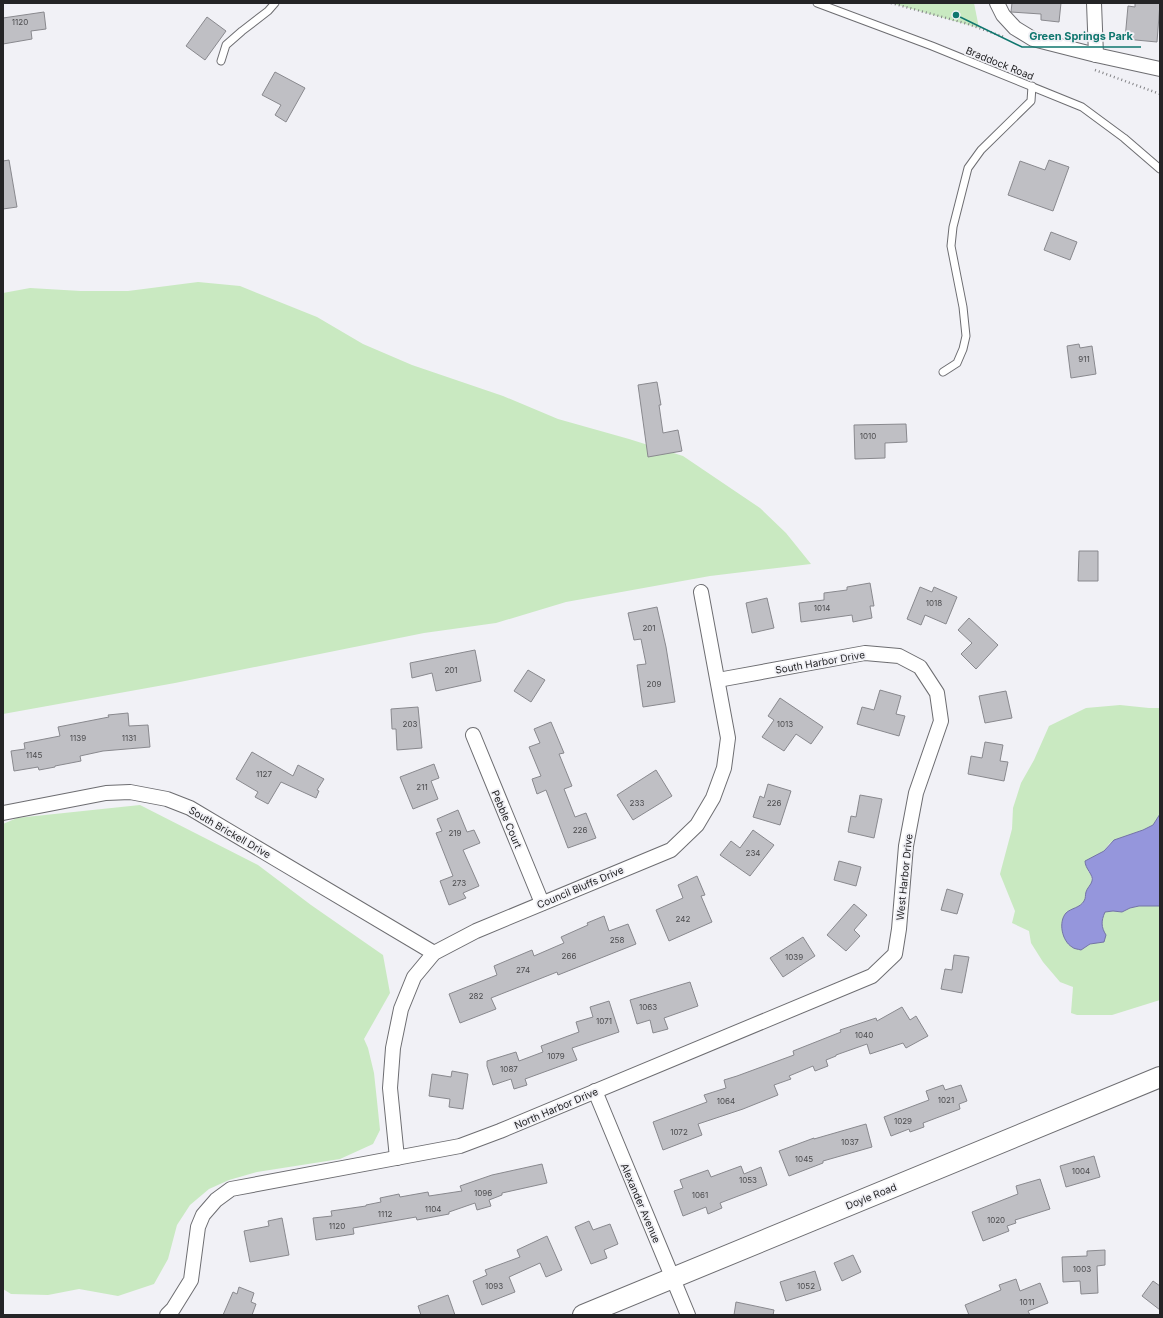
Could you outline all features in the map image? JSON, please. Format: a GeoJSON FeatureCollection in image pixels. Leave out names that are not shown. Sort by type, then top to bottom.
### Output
{"type":"FeatureCollection","features":[{"type":"Feature","properties":{"kind":"main road","name":"Doyle Road"},"geometry":{"type":"LineString","coordinates":[[583,1315],[1160,1077]]}},
{"type":"Feature","properties":{"kind":"street"},"geometry":{"type":"LineString","coordinates":[[997,3],[1003,16],[1015,28],[1033,39],[1160,69]]}},
{"type":"Feature","properties":{"kind":"street"},"geometry":{"type":"LineString","coordinates":[[1094,3],[1096,55]]}},
{"type":"Feature","properties":{"kind":"street","name":"Council Bluffs Drive"},"geometry":{"type":"LineString","coordinates":[[397,1158],[390,1088],[393,1048],[401,1009],[414,977],[434,953],[476,931],[671,850],[697,825],[713,798],[724,768],[728,738],[701,592]]}},
{"type":"Feature","properties":{"kind":"street","name":"South Harbor Drive"},"geometry":{"type":"LineString","coordinates":[[718,680],[865,653],[899,656],[920,667]]}},
{"type":"Feature","properties":{"kind":"street","name":"West Harbor Drive"},"geometry":{"type":"LineString","coordinates":[[895,954],[899,929],[906,846],[914,800],[941,721],[937,693],[920,667]]}},
{"type":"Feature","properties":{"kind":"street","name":"Pebble Court"},"geometry":{"type":"LineString","coordinates":[[473,736],[542,903]]}},
{"type":"Feature","properties":{"kind":"street","name":"South Brickell Drive"},"geometry":{"type":"LineString","coordinates":[[3,813],[106,793],[130,792],[167,798],[190,808],[434,953]]}},
{"type":"Feature","properties":{"kind":"street","name":"North Harbor Drive"},"geometry":{"type":"LineString","coordinates":[[167,1315],[173,1309],[191,1280],[198,1227],[203,1215],[216,1200],[231,1189],[460,1146],[500,1131],[872,976],[895,954]]}},
{"type":"Feature","properties":{"kind":"street","name":"Alexander Avenue"},"geometry":{"type":"LineString","coordinates":[[595,1091],[688,1315]]}},
{"type":"Feature","properties":{"kind":"lane"},"geometry":{"type":"LineString","coordinates":[[221,61],[226,46],[242,31],[268,11],[275,3]]}},
{"type":"Feature","properties":{"kind":"lane","name":"Braddock Road"},"geometry":{"type":"LineString","coordinates":[[817,3],[932,46],[1082,106],[1124,138],[1160,169]]}},
{"type":"Feature","properties":{"kind":"lane"},"geometry":{"type":"LineString","coordinates":[[943,372],[957,363],[963,349],[966,336],[963,307],[951,246],[953,227],[968,168],[981,150],[1031,101],[1032,86]]}},
{"type":"Feature","properties":{"kind":"green space"},"geometry":{"type":"Polygon","coordinates":[[[891,3],[974,3],[979,28],[891,3]]]}},
{"type":"Feature","properties":{"kind":"green space"},"geometry":{"type":"Polygon","coordinates":[[[198,282],[240,286],[317,317],[363,344],[412,365],[503,396],[558,419],[683,456],[760,508],[786,533],[811,564],[710,576],[566,602],[496,623],[424,633],[175,683],[3,714],[3,293],[30,288],[81,291],[128,291],[198,282]]]}},
{"type":"Feature","properties":{"kind":"green space"},"geometry":{"type":"Polygon","coordinates":[[[1120,705],[1160,708],[1160,814],[1153,825],[1114,840],[1104,851],[1095,856],[1088,871],[1091,875],[1092,882],[1086,893],[1085,900],[1080,906],[1066,912],[1081,950],[1106,935],[1102,924],[1105,912],[1122,912],[1139,906],[1160,906],[1160,1000],[1112,1015],[1077,1015],[1071,1013],[1073,987],[1060,982],[1043,962],[1031,943],[1029,931],[1012,923],[1015,911],[1000,874],[1012,829],[1013,808],[1021,783],[1034,760],[1049,726],[1086,708],[1120,705]]]}},
{"type":"Feature","properties":{"kind":"green space"},"geometry":{"type":"Polygon","coordinates":[[[140,805],[258,865],[311,905],[383,955],[390,993],[364,1039],[368,1048],[374,1073],[380,1130],[373,1144],[340,1159],[257,1172],[229,1180],[209,1189],[190,1205],[177,1225],[168,1259],[154,1284],[118,1296],[79,1289],[48,1295],[11,1294],[3,1289],[3,824],[17,818],[140,805]]]}},
{"type":"Feature","properties":{"kind":"water"},"geometry":{"type":"Polygon","coordinates":[[[1160,814],[1160,906],[1139,906],[1122,912],[1105,912],[1102,924],[1106,935],[1104,942],[1090,944],[1081,950],[1073,948],[1064,936],[1062,931],[1062,921],[1066,913],[1078,907],[1085,899],[1092,876],[1086,867],[1085,861],[1104,851],[1114,840],[1153,825],[1160,814]]]}},
{"type":"Feature","properties":{"kind":"building"},"geometry":{"type":"Polygon","coordinates":[[[1012,3],[1061,3],[1059,22],[1041,20],[1041,14],[1011,12],[1012,3]]]}},
{"type":"Feature","properties":{"kind":"building"},"geometry":{"type":"Polygon","coordinates":[[[1135,3],[1160,3],[1157,42],[1125,39],[1128,6],[1135,7],[1135,3]]]}},
{"type":"Feature","properties":{"kind":"building"},"geometry":{"type":"Polygon","coordinates":[[[44,12],[46,29],[31,31],[32,39],[3,44],[3,18],[44,12]]]}},
{"type":"Feature","properties":{"kind":"building"},"geometry":{"type":"Polygon","coordinates":[[[207,17],[226,31],[205,60],[186,46],[207,17]]]}},
{"type":"Feature","properties":{"kind":"building"},"geometry":{"type":"Polygon","coordinates":[[[275,72],[305,88],[286,122],[275,115],[281,105],[262,95],[275,72]]]}},
{"type":"Feature","properties":{"kind":"building"},"geometry":{"type":"Polygon","coordinates":[[[9,160],[17,207],[3,209],[3,161],[9,160]]]}},
{"type":"Feature","properties":{"kind":"building"},"geometry":{"type":"Polygon","coordinates":[[[1049,160],[1069,167],[1053,211],[1008,195],[1020,161],[1045,170],[1049,160]]]}},
{"type":"Feature","properties":{"kind":"building"},"geometry":{"type":"Polygon","coordinates":[[[1051,232],[1077,242],[1070,260],[1044,250],[1051,232]]]}},
{"type":"Feature","properties":{"kind":"building"},"geometry":{"type":"Polygon","coordinates":[[[1079,344],[1080,348],[1092,346],[1096,374],[1071,378],[1067,346],[1079,344]]]}},
{"type":"Feature","properties":{"kind":"building"},"geometry":{"type":"Polygon","coordinates":[[[657,382],[661,405],[659,405],[663,433],[678,430],[682,451],[648,457],[638,385],[657,382]]]}},
{"type":"Feature","properties":{"kind":"building"},"geometry":{"type":"Polygon","coordinates":[[[906,424],[907,442],[885,443],[885,458],[855,459],[854,425],[906,424]]]}},
{"type":"Feature","properties":{"kind":"building"},"geometry":{"type":"Polygon","coordinates":[[[1079,551],[1098,551],[1098,581],[1078,581],[1079,551]]]}},
{"type":"Feature","properties":{"kind":"building"},"geometry":{"type":"Polygon","coordinates":[[[870,583],[874,606],[870,606],[872,618],[853,622],[852,615],[801,622],[799,603],[824,600],[824,593],[847,590],[847,587],[870,583]]]}},
{"type":"Feature","properties":{"kind":"building"},"geometry":{"type":"Polygon","coordinates":[[[920,587],[932,592],[934,587],[957,597],[946,624],[925,615],[921,625],[907,619],[920,587]]]}},
{"type":"Feature","properties":{"kind":"building"},"geometry":{"type":"Polygon","coordinates":[[[767,598],[774,628],[752,633],[746,603],[767,598]]]}},
{"type":"Feature","properties":{"kind":"building"},"geometry":{"type":"Polygon","coordinates":[[[657,607],[666,647],[675,702],[643,707],[637,665],[646,664],[641,639],[634,640],[628,613],[657,607]]]}},
{"type":"Feature","properties":{"kind":"building"},"geometry":{"type":"Polygon","coordinates":[[[969,618],[998,645],[976,669],[961,654],[972,643],[958,630],[969,618]]]}},
{"type":"Feature","properties":{"kind":"building"},"geometry":{"type":"Polygon","coordinates":[[[475,650],[481,681],[436,691],[432,673],[412,678],[410,663],[475,650]]]}},
{"type":"Feature","properties":{"kind":"building"},"geometry":{"type":"Polygon","coordinates":[[[528,670],[545,680],[531,702],[514,691],[528,670]]]}},
{"type":"Feature","properties":{"kind":"building"},"geometry":{"type":"Polygon","coordinates":[[[880,690],[901,696],[896,714],[905,716],[899,736],[857,724],[862,707],[874,710],[880,690]]]}},
{"type":"Feature","properties":{"kind":"building"},"geometry":{"type":"Polygon","coordinates":[[[1006,691],[1012,718],[985,723],[979,696],[1006,691]]]}},
{"type":"Feature","properties":{"kind":"building"},"geometry":{"type":"Polygon","coordinates":[[[780,698],[823,727],[811,744],[796,734],[784,751],[762,737],[774,720],[768,716],[780,698]]]}},
{"type":"Feature","properties":{"kind":"building"},"geometry":{"type":"Polygon","coordinates":[[[418,707],[422,748],[397,750],[396,729],[392,729],[391,709],[418,707]]]}},
{"type":"Feature","properties":{"kind":"building"},"geometry":{"type":"Polygon","coordinates":[[[128,713],[129,726],[148,725],[150,747],[103,751],[80,756],[81,761],[55,767],[39,770],[38,767],[14,771],[11,751],[25,749],[24,743],[60,736],[58,727],[109,717],[108,715],[128,713]]]}},
{"type":"Feature","properties":{"kind":"building"},"geometry":{"type":"Polygon","coordinates":[[[551,722],[564,753],[559,754],[572,786],[564,789],[575,817],[586,813],[596,838],[568,848],[546,790],[537,794],[532,779],[541,776],[529,747],[540,743],[534,729],[551,722]]]}},
{"type":"Feature","properties":{"kind":"building"},"geometry":{"type":"Polygon","coordinates":[[[985,742],[1003,745],[1000,761],[1008,762],[1004,781],[968,774],[971,756],[982,758],[985,742]]]}},
{"type":"Feature","properties":{"kind":"building"},"geometry":{"type":"Polygon","coordinates":[[[252,752],[293,776],[298,765],[324,779],[317,790],[319,791],[316,798],[281,782],[268,804],[255,797],[258,792],[236,779],[252,752]]]}},
{"type":"Feature","properties":{"kind":"building"},"geometry":{"type":"Polygon","coordinates":[[[434,764],[439,778],[431,781],[438,799],[413,809],[400,777],[434,764]]]}},
{"type":"Feature","properties":{"kind":"building"},"geometry":{"type":"Polygon","coordinates":[[[656,770],[672,796],[633,820],[617,795],[656,770]]]}},
{"type":"Feature","properties":{"kind":"building"},"geometry":{"type":"Polygon","coordinates":[[[768,784],[791,791],[780,825],[753,817],[760,796],[764,798],[768,784]]]}},
{"type":"Feature","properties":{"kind":"building"},"geometry":{"type":"Polygon","coordinates":[[[860,795],[882,799],[874,838],[848,832],[851,816],[856,817],[860,795]]]}},
{"type":"Feature","properties":{"kind":"building"},"geometry":{"type":"Polygon","coordinates":[[[458,810],[467,832],[474,830],[480,843],[463,850],[479,886],[463,893],[466,898],[449,905],[440,881],[453,876],[436,833],[442,831],[437,819],[458,810]]]}},
{"type":"Feature","properties":{"kind":"building"},"geometry":{"type":"Polygon","coordinates":[[[753,830],[774,845],[750,876],[720,855],[731,841],[740,848],[753,830]]]}},
{"type":"Feature","properties":{"kind":"building"},"geometry":{"type":"Polygon","coordinates":[[[839,861],[861,867],[856,886],[834,880],[839,861]]]}},
{"type":"Feature","properties":{"kind":"building"},"geometry":{"type":"Polygon","coordinates":[[[697,876],[705,895],[701,896],[712,922],[669,941],[656,910],[683,898],[678,885],[697,876]]]}},
{"type":"Feature","properties":{"kind":"building"},"geometry":{"type":"Polygon","coordinates":[[[947,889],[963,894],[957,914],[941,910],[947,889]]]}},
{"type":"Feature","properties":{"kind":"building"},"geometry":{"type":"Polygon","coordinates":[[[854,904],[867,915],[854,930],[860,936],[846,951],[827,935],[854,904]]]}},
{"type":"Feature","properties":{"kind":"building"},"geometry":{"type":"Polygon","coordinates":[[[604,916],[609,931],[628,924],[636,944],[558,975],[557,972],[491,998],[496,1009],[460,1023],[449,994],[497,975],[494,966],[532,950],[534,956],[564,943],[561,937],[604,916]]]}},
{"type":"Feature","properties":{"kind":"building"},"geometry":{"type":"Polygon","coordinates":[[[803,937],[815,956],[783,977],[770,958],[803,937]]]}},
{"type":"Feature","properties":{"kind":"building"},"geometry":{"type":"Polygon","coordinates":[[[954,955],[969,957],[962,993],[941,989],[945,969],[952,970],[954,955]]]}},
{"type":"Feature","properties":{"kind":"building"},"geometry":{"type":"Polygon","coordinates":[[[690,982],[698,1006],[664,1018],[668,1029],[653,1033],[650,1020],[637,1024],[630,1000],[690,982]]]}},
{"type":"Feature","properties":{"kind":"building"},"geometry":{"type":"Polygon","coordinates":[[[609,1001],[619,1032],[572,1048],[577,1060],[525,1079],[527,1085],[514,1089],[511,1079],[493,1085],[487,1066],[487,1061],[516,1052],[519,1061],[543,1052],[541,1046],[579,1032],[576,1022],[593,1017],[590,1007],[609,1001]]]}},
{"type":"Feature","properties":{"kind":"building"},"geometry":{"type":"Polygon","coordinates":[[[902,1007],[910,1020],[916,1016],[928,1036],[906,1048],[903,1043],[870,1054],[867,1044],[836,1055],[826,1060],[828,1066],[815,1071],[813,1066],[789,1076],[791,1079],[774,1085],[778,1095],[743,1109],[698,1124],[702,1135],[663,1150],[653,1122],[707,1102],[704,1095],[726,1088],[724,1080],[794,1055],[793,1051],[841,1032],[840,1030],[876,1018],[877,1021],[902,1007]]]}},
{"type":"Feature","properties":{"kind":"building"},"geometry":{"type":"Polygon","coordinates":[[[452,1071],[468,1074],[463,1109],[449,1107],[450,1099],[429,1096],[432,1074],[451,1077],[452,1071]]]}},
{"type":"Feature","properties":{"kind":"building"},"geometry":{"type":"Polygon","coordinates":[[[943,1085],[945,1090],[961,1085],[967,1101],[959,1104],[960,1109],[923,1123],[924,1127],[910,1132],[909,1129],[891,1136],[884,1117],[929,1100],[926,1091],[943,1085]]]}},
{"type":"Feature","properties":{"kind":"building"},"geometry":{"type":"Polygon","coordinates":[[[866,1124],[872,1147],[823,1161],[823,1163],[789,1176],[779,1151],[814,1138],[866,1124]]]}},
{"type":"Feature","properties":{"kind":"building"},"geometry":{"type":"Polygon","coordinates":[[[1094,1156],[1100,1177],[1066,1187],[1060,1166],[1094,1156]]]}},
{"type":"Feature","properties":{"kind":"building"},"geometry":{"type":"Polygon","coordinates":[[[542,1164],[547,1183],[502,1193],[502,1195],[489,1200],[491,1206],[477,1210],[475,1203],[449,1212],[449,1214],[417,1220],[416,1217],[353,1228],[354,1234],[316,1240],[313,1218],[332,1216],[331,1211],[366,1206],[381,1202],[380,1198],[399,1194],[400,1197],[428,1192],[429,1196],[462,1191],[460,1186],[492,1175],[542,1164]]]}},
{"type":"Feature","properties":{"kind":"building"},"geometry":{"type":"Polygon","coordinates":[[[741,1166],[744,1174],[761,1167],[767,1185],[720,1203],[722,1208],[708,1214],[706,1207],[683,1216],[674,1191],[683,1188],[680,1180],[708,1170],[711,1177],[741,1166]]]}},
{"type":"Feature","properties":{"kind":"building"},"geometry":{"type":"Polygon","coordinates":[[[1040,1179],[1050,1209],[1015,1220],[1016,1223],[1007,1226],[1009,1231],[983,1241],[972,1212],[1018,1194],[1016,1186],[1040,1179]]]}},
{"type":"Feature","properties":{"kind":"building"},"geometry":{"type":"Polygon","coordinates":[[[282,1218],[289,1255],[250,1262],[244,1231],[269,1226],[268,1221],[282,1218]]]}},
{"type":"Feature","properties":{"kind":"building"},"geometry":{"type":"Polygon","coordinates":[[[589,1221],[593,1230],[610,1224],[618,1244],[604,1250],[607,1258],[591,1264],[575,1227],[589,1221]]]}},
{"type":"Feature","properties":{"kind":"building"},"geometry":{"type":"Polygon","coordinates":[[[547,1236],[562,1270],[546,1277],[540,1263],[509,1277],[515,1292],[482,1305],[473,1281],[487,1275],[485,1270],[520,1257],[517,1250],[547,1236]]]}},
{"type":"Feature","properties":{"kind":"building"},"geometry":{"type":"Polygon","coordinates":[[[1105,1250],[1105,1265],[1097,1266],[1098,1293],[1081,1294],[1080,1281],[1063,1282],[1062,1257],[1087,1256],[1087,1251],[1105,1250]]]}},
{"type":"Feature","properties":{"kind":"building"},"geometry":{"type":"Polygon","coordinates":[[[853,1255],[861,1272],[842,1281],[834,1263],[853,1255]]]}},
{"type":"Feature","properties":{"kind":"building"},"geometry":{"type":"Polygon","coordinates":[[[815,1271],[821,1290],[786,1301],[780,1282],[815,1271]]]}},
{"type":"Feature","properties":{"kind":"building"},"geometry":{"type":"Polygon","coordinates":[[[1016,1279],[1020,1291],[1040,1283],[1048,1303],[1028,1311],[1030,1315],[969,1315],[965,1305],[1001,1290],[999,1285],[1016,1279]]]}},
{"type":"Feature","properties":{"kind":"building"},"geometry":{"type":"Polygon","coordinates":[[[1153,1281],[1160,1286],[1160,1310],[1142,1296],[1153,1281]]]}},
{"type":"Feature","properties":{"kind":"building"},"geometry":{"type":"Polygon","coordinates":[[[239,1287],[254,1293],[251,1302],[256,1304],[252,1315],[223,1315],[233,1292],[237,1294],[239,1287]]]}},
{"type":"Feature","properties":{"kind":"building"},"geometry":{"type":"Polygon","coordinates":[[[448,1295],[455,1315],[421,1315],[418,1306],[448,1295]]]}},
{"type":"Feature","properties":{"kind":"building"},"geometry":{"type":"Polygon","coordinates":[[[736,1302],[774,1310],[773,1315],[734,1315],[736,1302]]]}},
{"type":"Feature","properties":{"kind":"place","name":"Green Springs Park"},"geometry":{"type":"Point","coordinates":[956,15]}}]}
